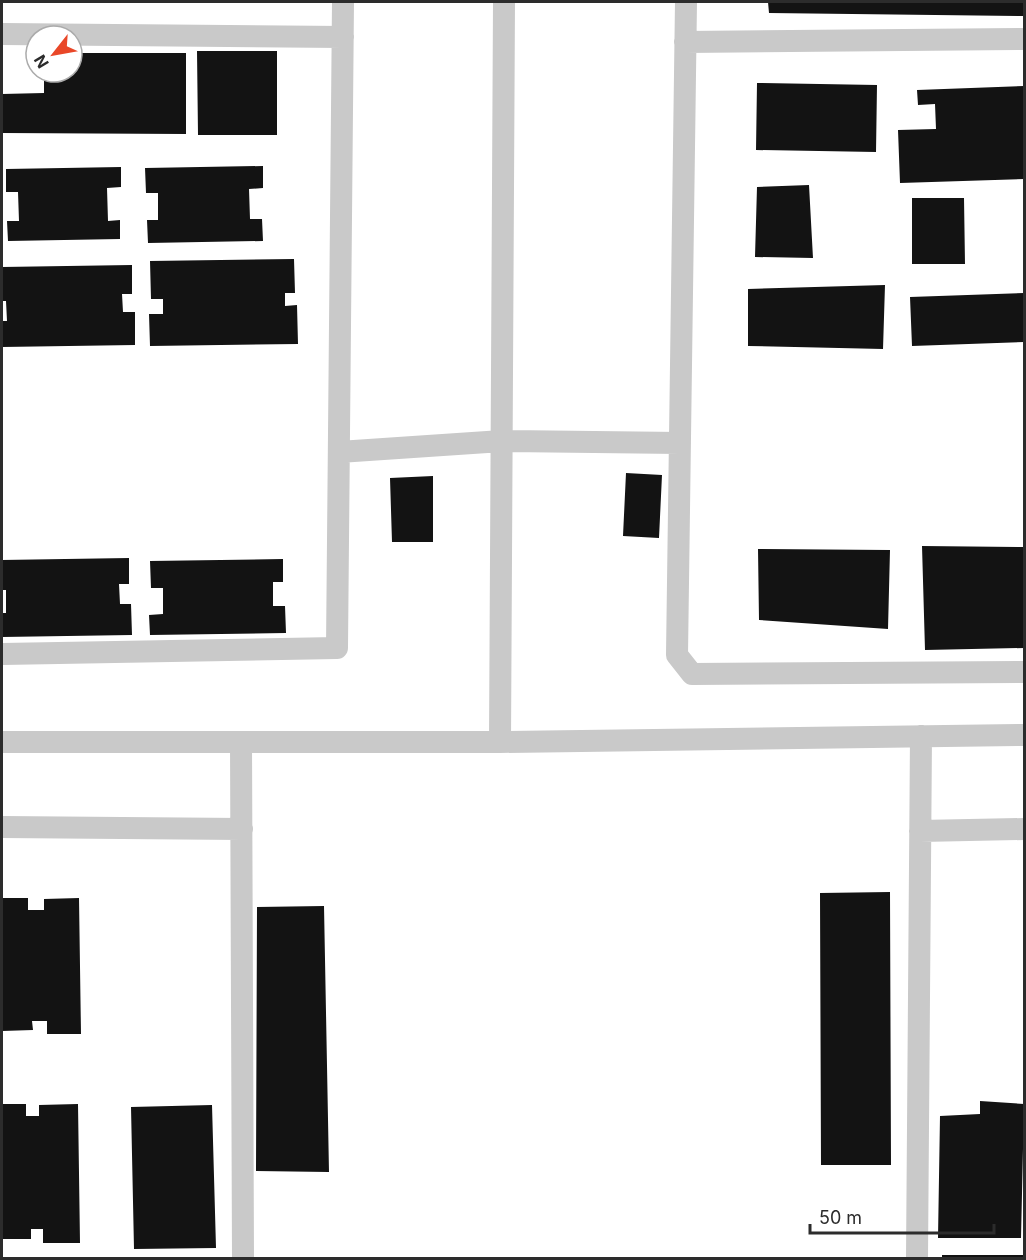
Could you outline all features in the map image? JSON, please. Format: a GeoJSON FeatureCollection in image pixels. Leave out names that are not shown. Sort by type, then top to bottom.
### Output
{"type":"FeatureCollection","features":[{"type":"Feature","properties":{"kind":"street"},"geometry":{"type":"LineString","coordinates":[[2,654],[337,648],[343,2]]}},
{"type":"Feature","properties":{"kind":"street"},"geometry":{"type":"LineString","coordinates":[[500,742],[504,2]]}},
{"type":"Feature","properties":{"kind":"street"},"geometry":{"type":"LineString","coordinates":[[686,2],[677,655],[692,674],[1024,672]]}},
{"type":"Feature","properties":{"kind":"street"},"geometry":{"type":"LineString","coordinates":[[2,34],[343,37]]}},
{"type":"Feature","properties":{"kind":"street"},"geometry":{"type":"LineString","coordinates":[[686,42],[1024,39]]}},
{"type":"Feature","properties":{"kind":"street"},"geometry":{"type":"LineString","coordinates":[[339,452],[502,441],[680,443]]}},
{"type":"Feature","properties":{"kind":"street"},"geometry":{"type":"LineString","coordinates":[[2,742],[500,742],[1024,735]]}},
{"type":"Feature","properties":{"kind":"street"},"geometry":{"type":"LineString","coordinates":[[917,1258],[921,736]]}},
{"type":"Feature","properties":{"kind":"street"},"geometry":{"type":"LineString","coordinates":[[241,742],[243,1258]]}},
{"type":"Feature","properties":{"kind":"street"},"geometry":{"type":"LineString","coordinates":[[2,827],[242,829]]}},
{"type":"Feature","properties":{"kind":"street"},"geometry":{"type":"LineString","coordinates":[[920,831],[1024,829]]}},
{"type":"Feature","properties":{"kind":"building"},"geometry":{"type":"Polygon","coordinates":[[[768,2],[1024,2],[1024,16],[769,13],[768,2]]]}},
{"type":"Feature","properties":{"kind":"building"},"geometry":{"type":"Polygon","coordinates":[[[197,51],[277,51],[277,135],[198,135],[197,51]]]}},
{"type":"Feature","properties":{"kind":"building"},"geometry":{"type":"Polygon","coordinates":[[[84,53],[186,53],[186,134],[2,133],[2,94],[44,93],[44,84],[84,84],[84,53]]]}},
{"type":"Feature","properties":{"kind":"building"},"geometry":{"type":"Polygon","coordinates":[[[757,83],[877,85],[876,152],[756,150],[757,83]]]}},
{"type":"Feature","properties":{"kind":"building"},"geometry":{"type":"Polygon","coordinates":[[[1024,86],[1024,179],[900,183],[898,130],[936,129],[935,104],[918,105],[917,90],[1024,86]]]}},
{"type":"Feature","properties":{"kind":"building"},"geometry":{"type":"Polygon","coordinates":[[[263,166],[263,188],[249,189],[250,219],[262,219],[263,241],[148,243],[147,220],[158,220],[158,193],[146,193],[145,168],[263,166]]]}},
{"type":"Feature","properties":{"kind":"building"},"geometry":{"type":"Polygon","coordinates":[[[121,167],[121,187],[107,188],[108,221],[120,220],[120,239],[8,241],[7,221],[19,221],[18,192],[6,192],[6,169],[121,167]]]}},
{"type":"Feature","properties":{"kind":"building"},"geometry":{"type":"Polygon","coordinates":[[[809,185],[813,258],[755,257],[757,187],[809,185]]]}},
{"type":"Feature","properties":{"kind":"building"},"geometry":{"type":"Polygon","coordinates":[[[912,198],[964,198],[965,264],[912,264],[912,198]]]}},
{"type":"Feature","properties":{"kind":"building"},"geometry":{"type":"Polygon","coordinates":[[[294,259],[295,293],[285,293],[285,306],[297,305],[298,344],[150,346],[149,314],[163,314],[163,299],[151,299],[150,261],[294,259]]]}},
{"type":"Feature","properties":{"kind":"building"},"geometry":{"type":"Polygon","coordinates":[[[132,265],[132,294],[122,294],[123,312],[135,312],[135,345],[2,347],[2,321],[7,321],[6,301],[2,301],[2,267],[132,265]]]}},
{"type":"Feature","properties":{"kind":"building"},"geometry":{"type":"Polygon","coordinates":[[[885,285],[883,349],[748,346],[748,289],[885,285]]]}},
{"type":"Feature","properties":{"kind":"building"},"geometry":{"type":"Polygon","coordinates":[[[1024,293],[1024,342],[912,346],[910,297],[1024,293]]]}},
{"type":"Feature","properties":{"kind":"building"},"geometry":{"type":"Polygon","coordinates":[[[626,473],[662,475],[659,538],[623,536],[626,473]]]}},
{"type":"Feature","properties":{"kind":"building"},"geometry":{"type":"Polygon","coordinates":[[[433,476],[433,542],[392,542],[390,478],[433,476]]]}},
{"type":"Feature","properties":{"kind":"building"},"geometry":{"type":"Polygon","coordinates":[[[922,546],[1024,547],[1024,648],[925,650],[922,546]]]}},
{"type":"Feature","properties":{"kind":"building"},"geometry":{"type":"Polygon","coordinates":[[[758,549],[890,550],[888,629],[759,620],[758,549]]]}},
{"type":"Feature","properties":{"kind":"building"},"geometry":{"type":"Polygon","coordinates":[[[129,558],[129,584],[119,584],[120,604],[131,604],[132,635],[2,637],[2,613],[6,613],[6,590],[2,590],[2,560],[129,558]]]}},
{"type":"Feature","properties":{"kind":"building"},"geometry":{"type":"Polygon","coordinates":[[[283,559],[283,582],[273,582],[273,606],[285,606],[286,633],[150,635],[149,615],[163,614],[163,588],[151,588],[150,561],[283,559]]]}},
{"type":"Feature","properties":{"kind":"building"},"geometry":{"type":"Polygon","coordinates":[[[890,892],[891,1165],[821,1165],[820,893],[890,892]]]}},
{"type":"Feature","properties":{"kind":"building"},"geometry":{"type":"Polygon","coordinates":[[[2,898],[28,898],[28,910],[44,910],[44,899],[79,898],[81,1034],[47,1034],[47,1021],[32,1021],[33,1030],[2,1031],[2,898]]]}},
{"type":"Feature","properties":{"kind":"building"},"geometry":{"type":"Polygon","coordinates":[[[324,906],[329,1172],[256,1171],[257,907],[324,906]]]}},
{"type":"Feature","properties":{"kind":"building"},"geometry":{"type":"Polygon","coordinates":[[[980,1101],[1024,1104],[1021,1238],[938,1238],[940,1116],[980,1114],[980,1101]]]}},
{"type":"Feature","properties":{"kind":"building"},"geometry":{"type":"Polygon","coordinates":[[[2,1104],[26,1104],[26,1116],[39,1116],[39,1105],[78,1104],[80,1243],[43,1243],[43,1229],[31,1229],[31,1239],[2,1239],[2,1104]]]}},
{"type":"Feature","properties":{"kind":"building"},"geometry":{"type":"Polygon","coordinates":[[[212,1105],[216,1248],[134,1249],[131,1107],[212,1105]]]}},
{"type":"Feature","properties":{"kind":"building"},"geometry":{"type":"Polygon","coordinates":[[[942,1255],[1024,1255],[1024,1258],[942,1258],[942,1255]]]}}]}
